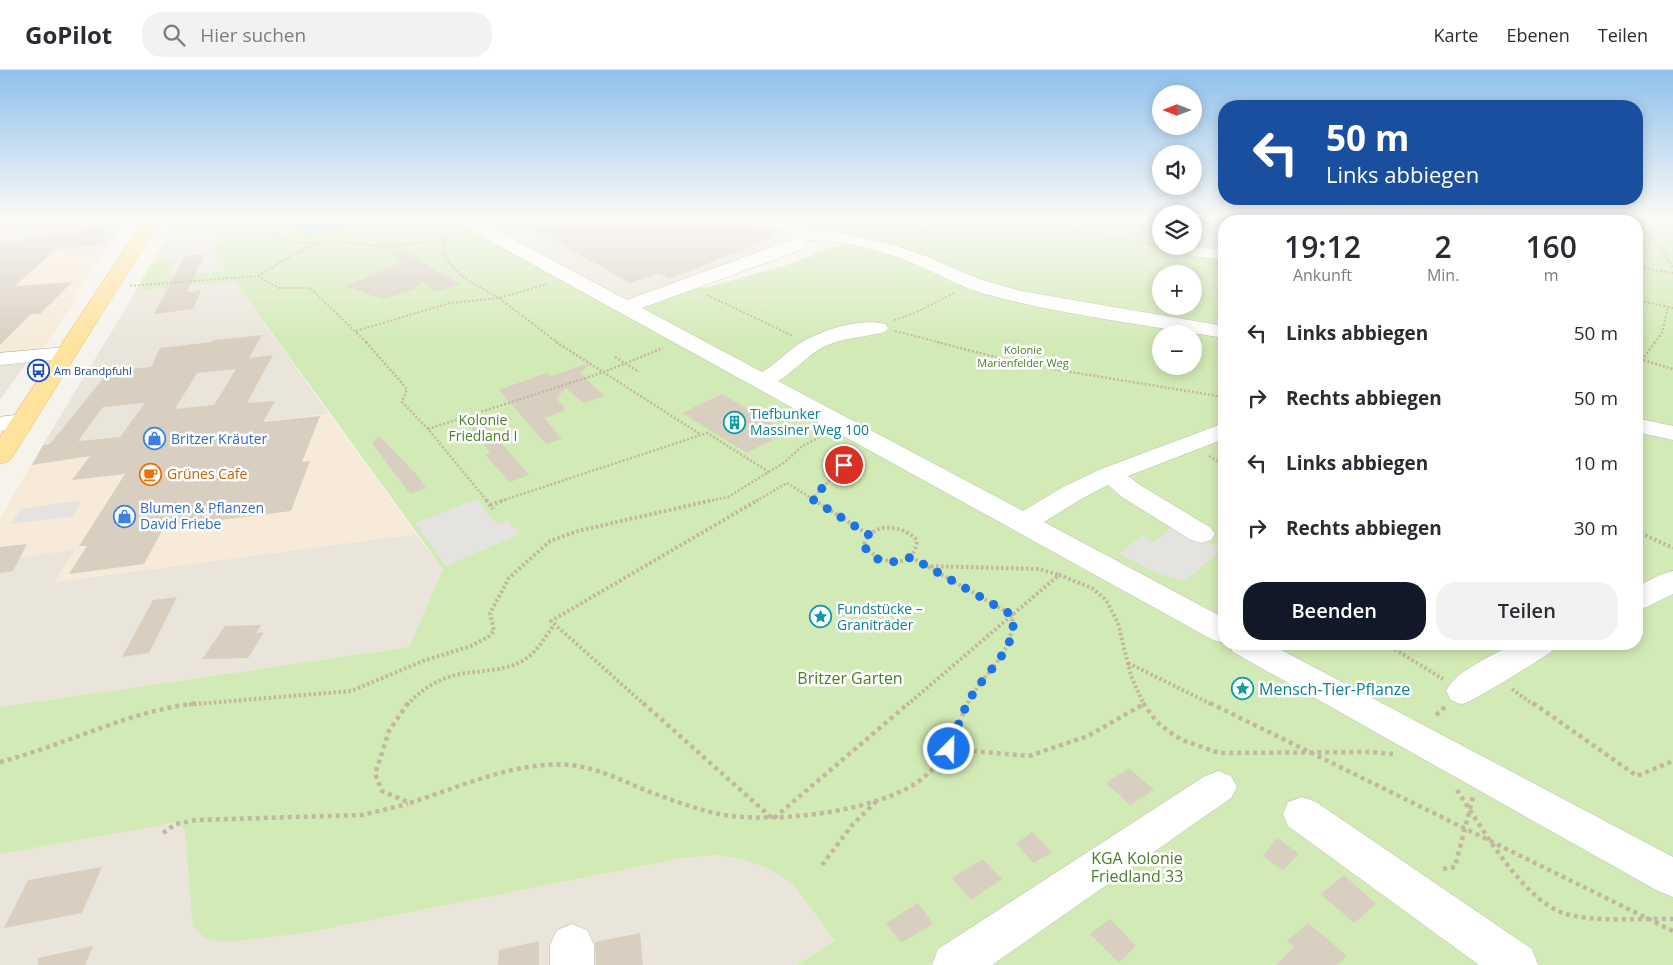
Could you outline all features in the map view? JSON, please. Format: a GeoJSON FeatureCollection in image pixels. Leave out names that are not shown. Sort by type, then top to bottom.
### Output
{"type":"FeatureCollection","features":[{"type":"Feature","properties":{"kind":"main road"},"geometry":{"type":"LineString","coordinates":[[0,456],[11,423],[66,353],[126,261]]}},
{"type":"Feature","properties":{"kind":"street"},"geometry":{"type":"LineString","coordinates":[[530,261],[684,340],[1218,629]]}},
{"type":"Feature","properties":{"kind":"street"},"geometry":{"type":"LineString","coordinates":[[624,308],[757,261]]}},
{"type":"Feature","properties":{"kind":"street"},"geometry":{"type":"LineString","coordinates":[[919,261],[972,284],[1038,299],[1218,331]]}},
{"type":"Feature","properties":{"kind":"street"},"geometry":{"type":"LineString","coordinates":[[760,381],[781,371],[802,352],[829,337],[850,330],[878,328]]}},
{"type":"Feature","properties":{"kind":"street"},"geometry":{"type":"LineString","coordinates":[[0,359],[66,353]]}},
{"type":"Feature","properties":{"kind":"street"},"geometry":{"type":"LineString","coordinates":[[1643,427],[1673,434]]}},
{"type":"Feature","properties":{"kind":"street"},"geometry":{"type":"LineString","coordinates":[[1023,523],[1072,493],[1110,474],[1218,432]]}},
{"type":"Feature","properties":{"kind":"street"},"geometry":{"type":"LineString","coordinates":[[1110,474],[1131,491],[1201,534]]}},
{"type":"Feature","properties":{"kind":"street"},"geometry":{"type":"LineString","coordinates":[[1643,597],[1673,582]]}},
{"type":"Feature","properties":{"kind":"street"},"geometry":{"type":"LineString","coordinates":[[1254,650],[1467,778],[1673,878]]}},
{"type":"Feature","properties":{"kind":"street"},"geometry":{"type":"LineString","coordinates":[[1463,691],[1489,673],[1529,650]]}},
{"type":"Feature","properties":{"kind":"street"},"geometry":{"type":"LineString","coordinates":[[954,965],[1218,787]]}},
{"type":"Feature","properties":{"kind":"street"},"geometry":{"type":"LineString","coordinates":[[1302,814],[1516,965]]}},
{"type":"Feature","properties":{"kind":"path"},"geometry":{"type":"LineString","coordinates":[[107,289],[258,276],[284,261]]}},
{"type":"Feature","properties":{"kind":"path"},"geometry":{"type":"LineString","coordinates":[[448,261],[453,269],[499,298],[553,340],[700,434]]}},
{"type":"Feature","properties":{"kind":"path"},"geometry":{"type":"LineString","coordinates":[[1643,268],[1673,273]]}},
{"type":"Feature","properties":{"kind":"path"},"geometry":{"type":"LineString","coordinates":[[258,276],[279,288],[310,288],[356,331],[407,389],[402,402],[428,429],[492,509]]}},
{"type":"Feature","properties":{"kind":"path"},"geometry":{"type":"LineString","coordinates":[[356,331],[450,302],[499,298],[537,288],[553,281]]}},
{"type":"Feature","properties":{"kind":"path"},"geometry":{"type":"LineString","coordinates":[[878,328],[881,325],[915,313],[972,284]]}},
{"type":"Feature","properties":{"kind":"path"},"geometry":{"type":"LineString","coordinates":[[703,293],[812,345]]}},
{"type":"Feature","properties":{"kind":"path"},"geometry":{"type":"LineString","coordinates":[[1643,302],[1673,308]]}},
{"type":"Feature","properties":{"kind":"path"},"geometry":{"type":"LineString","coordinates":[[1643,359],[1662,333],[1668,307]]}},
{"type":"Feature","properties":{"kind":"path"},"geometry":{"type":"LineString","coordinates":[[878,328],[1022,364],[1218,396]]}},
{"type":"Feature","properties":{"kind":"path"},"geometry":{"type":"LineString","coordinates":[[428,429],[604,372],[684,340]]}},
{"type":"Feature","properties":{"kind":"path"},"geometry":{"type":"LineString","coordinates":[[615,357],[639,372]]}},
{"type":"Feature","properties":{"kind":"path"},"geometry":{"type":"LineString","coordinates":[[1643,360],[1673,370]]}},
{"type":"Feature","properties":{"kind":"path"},"geometry":{"type":"LineString","coordinates":[[490,505],[707,433],[769,472]]}},
{"type":"Feature","properties":{"kind":"path"},"geometry":{"type":"LineString","coordinates":[[0,762],[30,755],[154,710],[179,705],[351,691],[377,683],[442,654],[469,647],[490,638],[494,632],[490,613],[509,578],[550,540],[634,517],[728,497],[785,462],[801,447]]}},
{"type":"Feature","properties":{"kind":"path"},"geometry":{"type":"LineString","coordinates":[[812,499],[854,454],[848,448]]}},
{"type":"Feature","properties":{"kind":"path"},"geometry":{"type":"LineString","coordinates":[[773,819],[551,621],[787,483],[869,535]]}},
{"type":"Feature","properties":{"kind":"path"},"geometry":{"type":"LineString","coordinates":[[882,528],[907,531],[916,540],[918,546],[911,557],[896,562],[888,562],[871,556],[864,545],[865,540],[869,535],[882,528]]}},
{"type":"Feature","properties":{"kind":"path"},"geometry":{"type":"LineString","coordinates":[[1643,534],[1673,548]]}},
{"type":"Feature","properties":{"kind":"path"},"geometry":{"type":"LineString","coordinates":[[163,833],[176,824],[196,820],[362,815],[410,803],[518,769],[547,764],[572,765],[607,773],[664,797],[719,814],[773,819],[825,814],[879,800],[906,789],[924,778],[949,749],[969,699],[992,669],[1011,636],[1014,624],[1012,615],[911,557]]}},
{"type":"Feature","properties":{"kind":"path"},"geometry":{"type":"LineString","coordinates":[[926,566],[1039,569],[1100,592],[1113,611],[1142,706],[1158,724],[1179,739],[1196,747],[1219,753],[1370,752],[1399,755]]}},
{"type":"Feature","properties":{"kind":"path"},"geometry":{"type":"LineString","coordinates":[[773,819],[1058,575]]}},
{"type":"Feature","properties":{"kind":"path"},"geometry":{"type":"LineString","coordinates":[[410,803],[382,791],[374,774],[383,743],[398,715],[419,692],[442,678],[493,672],[520,662],[538,646],[554,624]]}},
{"type":"Feature","properties":{"kind":"path"},"geometry":{"type":"LineString","coordinates":[[1396,650],[1463,691]]}},
{"type":"Feature","properties":{"kind":"path"},"geometry":{"type":"LineString","coordinates":[[1128,663],[1673,931]]}},
{"type":"Feature","properties":{"kind":"path"},"geometry":{"type":"LineString","coordinates":[[1489,673],[1637,776],[1673,761]]}},
{"type":"Feature","properties":{"kind":"path"},"geometry":{"type":"LineString","coordinates":[[949,749],[1030,756],[1088,736],[1142,706]]}},
{"type":"Feature","properties":{"kind":"path"},"geometry":{"type":"LineString","coordinates":[[1443,869],[1454,867],[1465,828],[1470,808],[1467,778]]}},
{"type":"Feature","properties":{"kind":"path"},"geometry":{"type":"LineString","coordinates":[[1467,778],[1470,808],[1524,884],[1541,900],[1561,912],[1582,916],[1673,919]]}},
{"type":"Feature","properties":{"kind":"path"},"geometry":{"type":"LineString","coordinates":[[822,865],[853,824],[879,800]]}},
{"type":"Feature","properties":{"kind":"shaded area"},"geometry":{"type":"Polygon","coordinates":[[[0,261],[98,261],[74,295],[79,296],[43,348],[36,349],[33,354],[0,357],[0,261]]]}},
{"type":"Feature","properties":{"kind":"shaded area"},"geometry":{"type":"Polygon","coordinates":[[[152,261],[226,261],[226,271],[166,276],[174,262],[151,263],[152,261]]]}},
{"type":"Feature","properties":{"kind":"shaded area"},"geometry":{"type":"Polygon","coordinates":[[[549,261],[739,261],[626,302],[549,261]]]}},
{"type":"Feature","properties":{"kind":"shaded area"},"geometry":{"type":"Polygon","coordinates":[[[235,282],[329,414],[43,445],[136,291],[235,282]]]}},
{"type":"Feature","properties":{"kind":"shaded area"},"geometry":{"type":"Polygon","coordinates":[[[30,358],[0,400],[0,361],[30,358]]]}},
{"type":"Feature","properties":{"kind":"shaded area"},"geometry":{"type":"Polygon","coordinates":[[[329,414],[416,534],[54,582],[77,549],[0,560],[0,518],[43,445],[329,414]]]}},
{"type":"Feature","properties":{"kind":"shaded area"},"geometry":{"type":"Polygon","coordinates":[[[477,499],[497,524],[508,520],[520,534],[446,566],[415,523],[477,499]]]}},
{"type":"Feature","properties":{"kind":"shaded area"},"geometry":{"type":"Polygon","coordinates":[[[82,500],[73,516],[10,524],[21,509],[82,500]]]}},
{"type":"Feature","properties":{"kind":"shaded area"},"geometry":{"type":"Polygon","coordinates":[[[1175,525],[1218,547],[1218,552],[1185,581],[1156,573],[1119,553],[1142,536],[1154,542],[1175,525]]]}},
{"type":"Feature","properties":{"kind":"shaded area"},"geometry":{"type":"Polygon","coordinates":[[[416,534],[443,569],[409,647],[0,707],[0,561],[77,548],[55,582],[416,534]]]}},
{"type":"Feature","properties":{"kind":"shaded area"},"geometry":{"type":"Polygon","coordinates":[[[179,821],[185,830],[306,933],[683,858],[716,855],[744,860],[767,868],[792,883],[835,941],[797,965],[0,965],[0,854],[179,821]]]}},
{"type":"Feature","properties":{"kind":"green space"},"geometry":{"type":"Polygon","coordinates":[[[174,261],[166,276],[225,271],[218,261],[532,261],[623,311],[688,288],[705,288],[797,261],[1218,261],[1218,650],[1643,650],[1643,261],[1673,261],[1673,965],[797,965],[835,941],[792,883],[767,868],[744,860],[716,855],[683,858],[306,933],[226,942],[205,938],[193,926],[185,831],[179,822],[0,854],[0,707],[409,647],[443,569],[235,282],[136,291],[151,263],[174,261]]]}},
{"type":"Feature","properties":{"kind":"building"},"geometry":{"type":"Polygon","coordinates":[[[0,261],[43,261],[15,286],[72,282],[40,314],[31,314],[0,345],[0,261]]]}},
{"type":"Feature","properties":{"kind":"building"},"geometry":{"type":"Polygon","coordinates":[[[182,261],[202,261],[187,292],[201,290],[193,309],[154,314],[182,261]]]}},
{"type":"Feature","properties":{"kind":"building"},"geometry":{"type":"Polygon","coordinates":[[[399,261],[419,261],[461,284],[435,292],[422,281],[415,289],[383,299],[345,286],[401,263],[403,264],[399,261]]]}},
{"type":"Feature","properties":{"kind":"building"},"geometry":{"type":"Polygon","coordinates":[[[591,261],[715,261],[669,279],[659,273],[630,283],[591,261]]]}},
{"type":"Feature","properties":{"kind":"building"},"geometry":{"type":"Polygon","coordinates":[[[262,335],[249,358],[273,355],[247,403],[275,401],[263,422],[320,416],[302,462],[310,461],[291,511],[164,527],[144,564],[69,574],[87,546],[79,546],[125,474],[72,480],[90,456],[32,465],[43,445],[50,444],[109,371],[151,367],[160,348],[212,342],[214,340],[262,335]],[[236,369],[197,373],[175,409],[214,405],[236,369]],[[145,403],[103,407],[78,441],[120,437],[145,403]]]}},
{"type":"Feature","properties":{"kind":"building"},"geometry":{"type":"Polygon","coordinates":[[[592,362],[580,373],[604,396],[584,403],[566,388],[556,398],[566,410],[544,418],[562,439],[546,444],[499,390],[547,373],[551,376],[592,362]]]}},
{"type":"Feature","properties":{"kind":"building","name":"Tiefbunker Massiner Weg 100"},"geometry":{"type":"Polygon","coordinates":[[[722,394],[787,432],[747,453],[682,413],[722,394]]]}},
{"type":"Feature","properties":{"kind":"building"},"geometry":{"type":"Polygon","coordinates":[[[476,414],[529,475],[510,482],[493,464],[485,454],[490,453],[467,422],[476,414]]]}},
{"type":"Feature","properties":{"kind":"building"},"geometry":{"type":"Polygon","coordinates":[[[379,436],[416,474],[426,488],[410,494],[372,443],[379,436]]]}},
{"type":"Feature","properties":{"kind":"building"},"geometry":{"type":"Polygon","coordinates":[[[27,544],[13,571],[0,573],[0,547],[27,544]]]}},
{"type":"Feature","properties":{"kind":"building"},"geometry":{"type":"Polygon","coordinates":[[[177,597],[149,653],[122,657],[153,600],[177,597]]]}},
{"type":"Feature","properties":{"kind":"building"},"geometry":{"type":"Polygon","coordinates":[[[261,625],[256,633],[264,632],[248,658],[202,659],[225,626],[261,625]]]}},
{"type":"Feature","properties":{"kind":"building"},"geometry":{"type":"Polygon","coordinates":[[[1129,768],[1154,790],[1130,805],[1106,783],[1129,768]]]}},
{"type":"Feature","properties":{"kind":"building"},"geometry":{"type":"Polygon","coordinates":[[[1032,832],[1052,852],[1034,863],[1016,844],[1032,832]]]}},
{"type":"Feature","properties":{"kind":"building"},"geometry":{"type":"Polygon","coordinates":[[[1277,838],[1299,854],[1283,870],[1263,856],[1277,838]]]}},
{"type":"Feature","properties":{"kind":"building"},"geometry":{"type":"Polygon","coordinates":[[[983,859],[1002,879],[971,900],[952,878],[983,859]]]}},
{"type":"Feature","properties":{"kind":"building"},"geometry":{"type":"Polygon","coordinates":[[[102,867],[82,913],[4,928],[28,880],[102,867]]]}},
{"type":"Feature","properties":{"kind":"building"},"geometry":{"type":"Polygon","coordinates":[[[1344,875],[1376,904],[1354,923],[1321,894],[1344,875]]]}},
{"type":"Feature","properties":{"kind":"building"},"geometry":{"type":"Polygon","coordinates":[[[918,903],[933,924],[901,943],[886,923],[918,903]]]}},
{"type":"Feature","properties":{"kind":"building"},"geometry":{"type":"Polygon","coordinates":[[[1110,919],[1136,946],[1119,963],[1090,934],[1110,919]]]}},
{"type":"Feature","properties":{"kind":"building"},"geometry":{"type":"Polygon","coordinates":[[[1308,923],[1347,956],[1337,965],[1276,965],[1294,947],[1287,941],[1308,923]]]}},
{"type":"Feature","properties":{"kind":"building"},"geometry":{"type":"Polygon","coordinates":[[[640,933],[643,965],[596,965],[595,942],[640,933]]]}},
{"type":"Feature","properties":{"kind":"building"},"geometry":{"type":"Polygon","coordinates":[[[539,941],[539,965],[498,965],[499,950],[539,941]]]}},
{"type":"Feature","properties":{"kind":"building"},"geometry":{"type":"Polygon","coordinates":[[[93,946],[85,965],[38,965],[38,958],[93,946]]]}},
{"type":"Feature","properties":{"kind":"place","name":"Am Brandpfuhl"},"geometry":{"type":"Point","coordinates":[38,371]}},
{"type":"Feature","properties":{"kind":"place","name":"Tiefbunker Massiner Weg 100"},"geometry":{"type":"Point","coordinates":[734,422]}},
{"type":"Feature","properties":{"kind":"place","name":"Britzer Kräuter"},"geometry":{"type":"Point","coordinates":[155,439]}},
{"type":"Feature","properties":{"kind":"place","name":"Grünes Cafe"},"geometry":{"type":"Point","coordinates":[151,474]}},
{"type":"Feature","properties":{"kind":"place","name":"Blumen & Pflanzen David Friebe"},"geometry":{"type":"Point","coordinates":[124,516]}},
{"type":"Feature","properties":{"kind":"place","name":"Fundstücke – Graniträder"},"geometry":{"type":"Point","coordinates":[821,617]}},
{"type":"Feature","properties":{"kind":"place","name":"Mensch-Tier-Pflanze"},"geometry":{"type":"Point","coordinates":[1243,689]}},
{"type":"Feature","properties":{"kind":"route"},"geometry":{"type":"LineString","coordinates":[[844,465],[812,499],[869,535],[864,545],[866,551],[871,556],[888,562],[896,562],[911,557],[937,574],[1012,615],[1014,624],[1011,636],[992,669],[969,699],[949,749]]}},
{"type":"Feature","properties":{"kind":"park label","name":"Kolonie Marienfelder Weg"},"geometry":{"type":"Point","coordinates":[1023,356]}},
{"type":"Feature","properties":{"kind":"park label","name":"Kolonie Friedland I"},"geometry":{"type":"Point","coordinates":[483,428]}},
{"type":"Feature","properties":{"kind":"park label","name":"Britzer Garten"},"geometry":{"type":"Point","coordinates":[850,678]}},
{"type":"Feature","properties":{"kind":"park label","name":"KGA Kolonie Friedland 33"},"geometry":{"type":"Point","coordinates":[1137,867]}}]}
